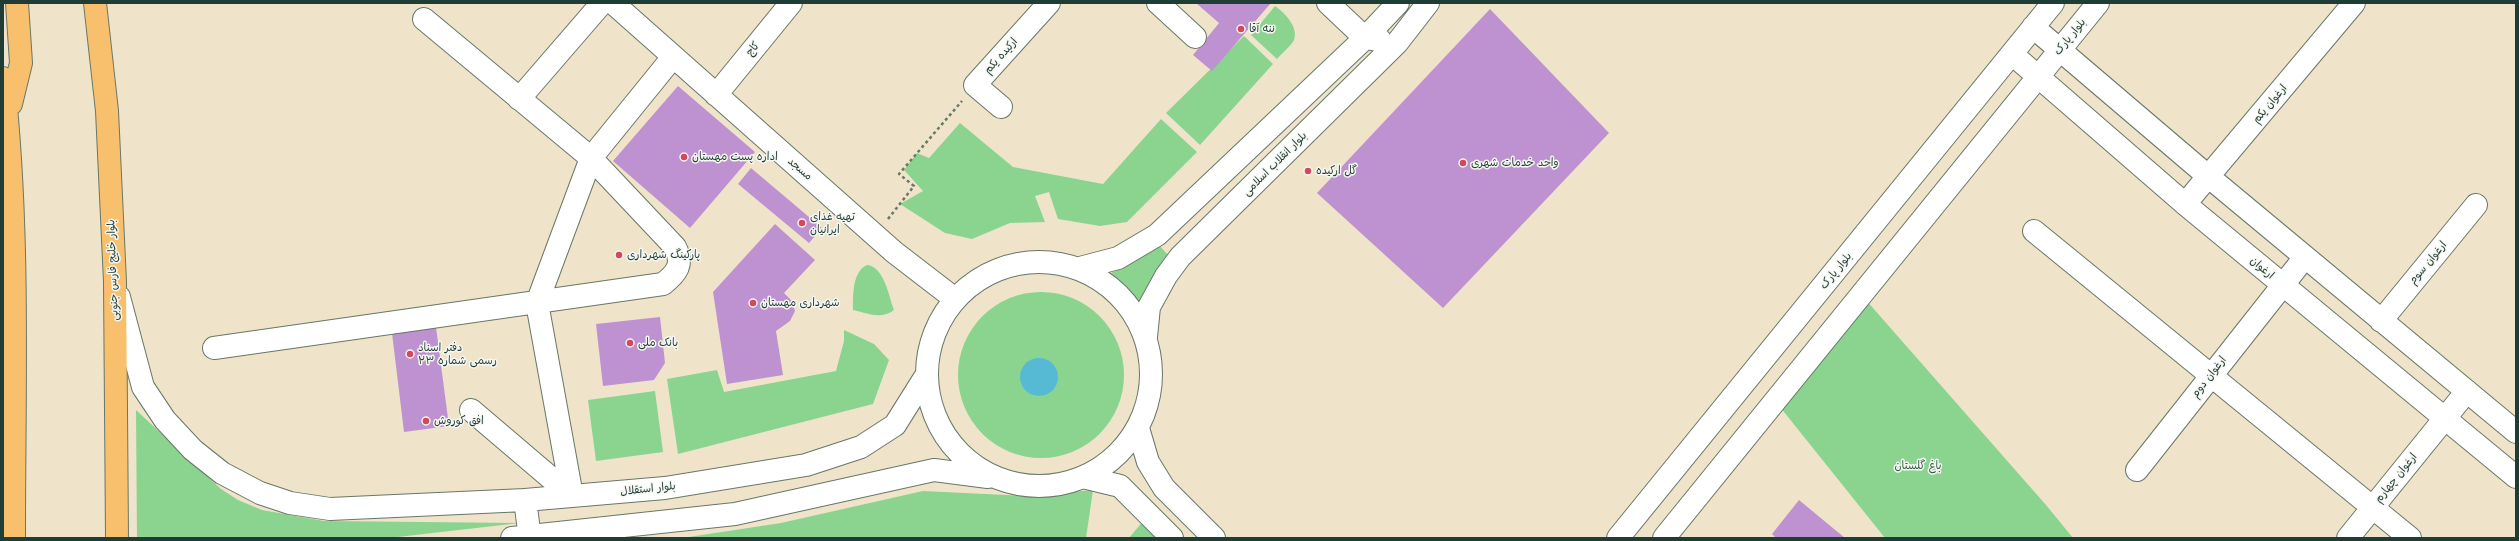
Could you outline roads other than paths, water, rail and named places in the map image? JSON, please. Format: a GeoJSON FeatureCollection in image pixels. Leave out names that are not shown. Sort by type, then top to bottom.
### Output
{"type":"FeatureCollection","features":[{"type":"Feature","properties":{"kind":"main road"},"geometry":{"type":"LineString","coordinates":[[7,117],[21,63],[17,3]]}},
{"type":"Feature","properties":{"kind":"main road"},"geometry":{"type":"LineString","coordinates":[[82,3],[89,61],[107,111]]}},
{"type":"Feature","properties":{"kind":"main road","name":"بلوار خلیج فارس جنوبی"},"geometry":{"type":"LineString","coordinates":[[95,3],[107,111],[115,282],[117,538]]}},
{"type":"Feature","properties":{"kind":"main road"},"geometry":{"type":"LineString","coordinates":[[3,78],[7,117],[15,272],[14,538]]}},
{"type":"Feature","properties":{"kind":"street"},"geometry":{"type":"LineString","coordinates":[[519,99],[602,3]]}},
{"type":"Feature","properties":{"kind":"street","name":"مسجد"},"geometry":{"type":"LineString","coordinates":[[612,3],[875,235],[955,300]]}},
{"type":"Feature","properties":{"kind":"street","name":"کاج"},"geometry":{"type":"LineString","coordinates":[[716,95],[791,3]]}},
{"type":"Feature","properties":{"kind":"street","name":"ارکیده یکم"},"geometry":{"type":"LineString","coordinates":[[1000,107],[976,85],[1049,3]]}},
{"type":"Feature","properties":{"kind":"street"},"geometry":{"type":"LineString","coordinates":[[1158,3],[1195,37]]}},
{"type":"Feature","properties":{"kind":"street"},"geometry":{"type":"LineString","coordinates":[[1328,3],[1365,38],[1397,43],[1391,6]]}},
{"type":"Feature","properties":{"kind":"street","name":"بلوار انقلاب اسلامی"},"geometry":{"type":"LineString","coordinates":[[1146,338],[1149,307],[1166,276],[1180,257],[1397,43],[1428,3]]}},
{"type":"Feature","properties":{"kind":"street","name":"بلوار پارک"},"geometry":{"type":"LineString","coordinates":[[1618,538],[2053,3]]}},
{"type":"Feature","properties":{"kind":"street","name":"بلوار پارک"},"geometry":{"type":"LineString","coordinates":[[1664,538],[2098,3]]}},
{"type":"Feature","properties":{"kind":"street","name":"ارغوان یکم"},"geometry":{"type":"LineString","coordinates":[[2185,204],[2354,3]]}},
{"type":"Feature","properties":{"kind":"street"},"geometry":{"type":"LineString","coordinates":[[1080,268],[1118,258],[1157,235],[1365,38],[1391,6]]}},
{"type":"Feature","properties":{"kind":"street"},"geometry":{"type":"LineString","coordinates":[[214,348],[663,284],[679,269],[680,257],[675,247],[591,158],[424,19]]}},
{"type":"Feature","properties":{"kind":"street"},"geometry":{"type":"LineString","coordinates":[[2033,27],[2208,177],[2516,432]]}},
{"type":"Feature","properties":{"kind":"street","name":"ارغوان"},"geometry":{"type":"LineString","coordinates":[[2012,54],[2185,204],[2516,477]]}},
{"type":"Feature","properties":{"kind":"street"},"geometry":{"type":"LineString","coordinates":[[572,496],[537,303],[591,158],[673,57]]}},
{"type":"Feature","properties":{"kind":"street","name":"ارغوان سوم"},"geometry":{"type":"LineString","coordinates":[[2381,321],[2476,205]]}},
{"type":"Feature","properties":{"kind":"street"},"geometry":{"type":"LineString","coordinates":[[2034,231],[2410,538]]}},
{"type":"Feature","properties":{"kind":"street","name":"ارغوان دوم"},"geometry":{"type":"LineString","coordinates":[[2137,470],[2305,257]]}},
{"type":"Feature","properties":{"kind":"street"},"geometry":{"type":"LineString","coordinates":[[1026,262],[1053,262],[1080,268],[1102,280],[1121,296],[1136,315],[1146,338],[1151,361],[1152,384],[1147,407],[1138,428],[1114,457],[1083,477],[1062,484],[1039,486],[1016,484],[995,477],[972,464],[953,446],[939,425],[930,400],[927,374],[930,347],[940,322],[955,300],[976,281],[1000,268],[1026,262]]}},
{"type":"Feature","properties":{"kind":"street"},"geometry":{"type":"LineString","coordinates":[[3,316],[15,272]]}},
{"type":"Feature","properties":{"kind":"street","name":"بلوار استقلال"},"geometry":{"type":"LineString","coordinates":[[115,282],[143,387],[165,420],[193,450],[222,473],[260,493],[290,503],[330,509],[525,500],[665,488],[806,465],[862,447],[895,425],[927,374]]}},
{"type":"Feature","properties":{"kind":"street","name":"ارغوان چهارم"},"geometry":{"type":"LineString","coordinates":[[2348,538],[2467,391]]}},
{"type":"Feature","properties":{"kind":"street"},"geometry":{"type":"LineString","coordinates":[[471,410],[572,496]]}},
{"type":"Feature","properties":{"kind":"street"},"geometry":{"type":"LineString","coordinates":[[1138,428],[1148,462],[1164,488],[1214,538]]}},
{"type":"Feature","properties":{"kind":"street"},"geometry":{"type":"LineString","coordinates":[[525,500],[524,537],[736,514],[934,470],[995,477]]}},
{"type":"Feature","properties":{"kind":"street"},"geometry":{"type":"LineString","coordinates":[[1083,477],[1120,486],[1172,538]]}},
{"type":"Feature","properties":{"kind":"water"},"geometry":{"type":"Polygon","coordinates":[[[1039,358],[1049,361],[1055,367],[1058,377],[1055,387],[1049,393],[1039,396],[1029,393],[1023,387],[1020,377],[1023,367],[1029,361],[1039,358]]]}},
{"type":"Feature","properties":{"kind":"place","name":"ننه آقا"},"geometry":{"type":"Point","coordinates":[1241,29]}},
{"type":"Feature","properties":{"kind":"place","name":"اداره پست مهستان"},"geometry":{"type":"Point","coordinates":[684,157]}},
{"type":"Feature","properties":{"kind":"place","name":"واحد خدمات شهری"},"geometry":{"type":"Point","coordinates":[1463,163]}},
{"type":"Feature","properties":{"kind":"place","name":"گل ارکیده"},"geometry":{"type":"Point","coordinates":[1308,171]}},
{"type":"Feature","properties":{"kind":"place","name":"تهیه غذای ایرانیان"},"geometry":{"type":"Point","coordinates":[802,223]}},
{"type":"Feature","properties":{"kind":"place","name":"پارکینگ شهرداری"},"geometry":{"type":"Point","coordinates":[619,255]}},
{"type":"Feature","properties":{"kind":"place","name":"شهرداری مهستان"},"geometry":{"type":"Point","coordinates":[753,303]}},
{"type":"Feature","properties":{"kind":"place","name":"بانک ملی"},"geometry":{"type":"Point","coordinates":[630,343]}},
{"type":"Feature","properties":{"kind":"place","name":"دفتر اسناد رسمی شماره ۲۳"},"geometry":{"type":"Point","coordinates":[410,354]}},
{"type":"Feature","properties":{"kind":"place","name":"افق کوروش"},"geometry":{"type":"Point","coordinates":[426,421]}},
{"type":"Feature","properties":{"kind":"park label","name":"باغ گلستان"},"geometry":{"type":"Point","coordinates":[1918,466]}}]}
